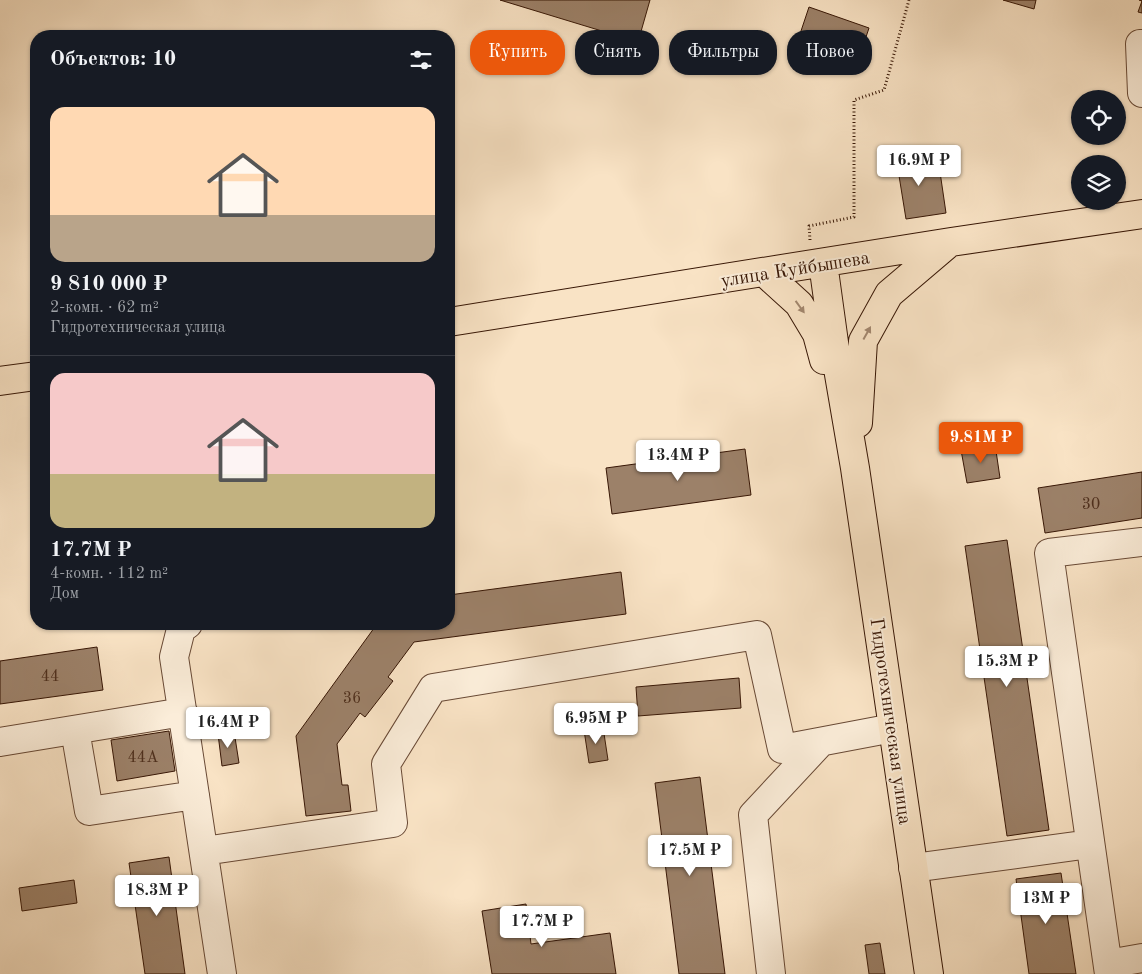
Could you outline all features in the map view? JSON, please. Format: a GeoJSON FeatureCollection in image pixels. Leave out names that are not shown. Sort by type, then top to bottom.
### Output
{"type":"FeatureCollection","features":[{"type":"Feature","properties":{"kind":"main road","name":"улица Куйбышева"},"geometry":{"type":"LineString","coordinates":[[455,321],[950,242],[1142,214]]}},
{"type":"Feature","properties":{"kind":"main road"},"geometry":{"type":"LineString","coordinates":[[855,468],[863,342],[889,294],[950,242]]}},
{"type":"Feature","properties":{"kind":"main road"},"geometry":{"type":"LineString","coordinates":[[826,263],[844,354],[855,468]]}},
{"type":"Feature","properties":{"kind":"main road"},"geometry":{"type":"LineString","coordinates":[[765,273],[799,304],[817,334],[855,468]]}},
{"type":"Feature","properties":{"kind":"main road"},"geometry":{"type":"LineString","coordinates":[[0,382],[30,377]]}},
{"type":"Feature","properties":{"kind":"main road","name":"Гидротехническая улица"},"geometry":{"type":"LineString","coordinates":[[855,468],[929,974]]}},
{"type":"Feature","properties":{"kind":"lane"},"geometry":{"type":"LineString","coordinates":[[1140,44],[1142,93]]}},
{"type":"Feature","properties":{"kind":"lane"},"geometry":{"type":"LineString","coordinates":[[1142,542],[1049,552],[1108,969],[1142,958]]}},
{"type":"Feature","properties":{"kind":"lane"},"geometry":{"type":"LineString","coordinates":[[181,630],[174,657],[222,974]]}},
{"type":"Feature","properties":{"kind":"lane"},"geometry":{"type":"LineString","coordinates":[[204,851],[393,823],[386,764],[433,688],[757,635],[782,749],[893,728]]}},
{"type":"Feature","properties":{"kind":"lane"},"geometry":{"type":"LineString","coordinates":[[0,742],[183,712]]}},
{"type":"Feature","properties":{"kind":"lane"},"geometry":{"type":"LineString","coordinates":[[75,730],[89,811],[195,795]]}},
{"type":"Feature","properties":{"kind":"lane"},"geometry":{"type":"LineString","coordinates":[[771,974],[753,815],[821,742]]}},
{"type":"Feature","properties":{"kind":"lane"},"geometry":{"type":"LineString","coordinates":[[913,868],[1090,844]]}},
{"type":"Feature","properties":{"kind":"path"},"geometry":{"type":"LineString","coordinates":[[826,263],[808,226],[854,217],[854,100],[884,90],[909,0]]}},
{"type":"Feature","properties":{"kind":"building"},"geometry":{"type":"Polygon","coordinates":[[[500,0],[650,0],[641,30],[599,30],[500,0]]]}},
{"type":"Feature","properties":{"kind":"building"},"geometry":{"type":"Polygon","coordinates":[[[1003,0],[1036,0],[1034,9],[1003,0]]]}},
{"type":"Feature","properties":{"kind":"building"},"geometry":{"type":"Polygon","coordinates":[[[1142,1],[1142,13],[1138,12],[1142,1]]]}},
{"type":"Feature","properties":{"kind":"building"},"geometry":{"type":"Polygon","coordinates":[[[809,7],[869,28],[868,30],[801,30],[809,7]]]}},
{"type":"Feature","properties":{"kind":"building"},"geometry":{"type":"Polygon","coordinates":[[[918,148],[922,175],[940,172],[946,213],[906,219],[895,151],[918,148]]]}},
{"type":"Feature","properties":{"kind":"building"},"geometry":{"type":"Polygon","coordinates":[[[995,444],[1000,478],[967,483],[961,450],[995,444]]]}},
{"type":"Feature","properties":{"kind":"building"},"geometry":{"type":"Polygon","coordinates":[[[745,449],[751,495],[612,514],[606,468],[745,449]]]}},
{"type":"Feature","properties":{"kind":"building"},"geometry":{"type":"Polygon","coordinates":[[[1142,472],[1142,518],[1045,533],[1038,488],[1142,472]]]}},
{"type":"Feature","properties":{"kind":"building"},"geometry":{"type":"Polygon","coordinates":[[[1007,540],[1049,830],[1007,836],[965,546],[1007,540]]]}},
{"type":"Feature","properties":{"kind":"building"},"geometry":{"type":"Polygon","coordinates":[[[621,572],[626,614],[414,642],[388,677],[393,681],[365,717],[360,713],[337,744],[342,785],[348,785],[351,811],[306,816],[296,736],[373,630],[455,630],[455,594],[621,572]]]}},
{"type":"Feature","properties":{"kind":"building"},"geometry":{"type":"Polygon","coordinates":[[[97,647],[103,690],[0,704],[0,661],[97,647]]]}},
{"type":"Feature","properties":{"kind":"building"},"geometry":{"type":"Polygon","coordinates":[[[739,678],[741,708],[638,716],[636,687],[739,678]]]}},
{"type":"Feature","properties":{"kind":"building"},"geometry":{"type":"Polygon","coordinates":[[[603,727],[608,760],[589,763],[584,730],[603,727]]]}},
{"type":"Feature","properties":{"kind":"building"},"geometry":{"type":"Polygon","coordinates":[[[169,731],[175,771],[117,781],[111,740],[169,731]]]}},
{"type":"Feature","properties":{"kind":"building"},"geometry":{"type":"Polygon","coordinates":[[[234,731],[239,763],[222,766],[218,734],[234,731]]]}},
{"type":"Feature","properties":{"kind":"building"},"geometry":{"type":"Polygon","coordinates":[[[700,777],[725,974],[679,974],[655,783],[700,777]]]}},
{"type":"Feature","properties":{"kind":"building"},"geometry":{"type":"Polygon","coordinates":[[[169,857],[185,974],[145,974],[129,863],[169,857]]]}},
{"type":"Feature","properties":{"kind":"building"},"geometry":{"type":"Polygon","coordinates":[[[1061,873],[1076,974],[1029,974],[1016,879],[1061,873]]]}},
{"type":"Feature","properties":{"kind":"building"},"geometry":{"type":"Polygon","coordinates":[[[74,880],[77,903],[22,911],[19,888],[74,880]]]}},
{"type":"Feature","properties":{"kind":"building"},"geometry":{"type":"Polygon","coordinates":[[[526,904],[531,944],[610,933],[616,974],[492,974],[482,911],[526,904]]]}},
{"type":"Feature","properties":{"kind":"building"},"geometry":{"type":"Polygon","coordinates":[[[880,943],[885,974],[869,974],[865,945],[880,943]]]}}]}
